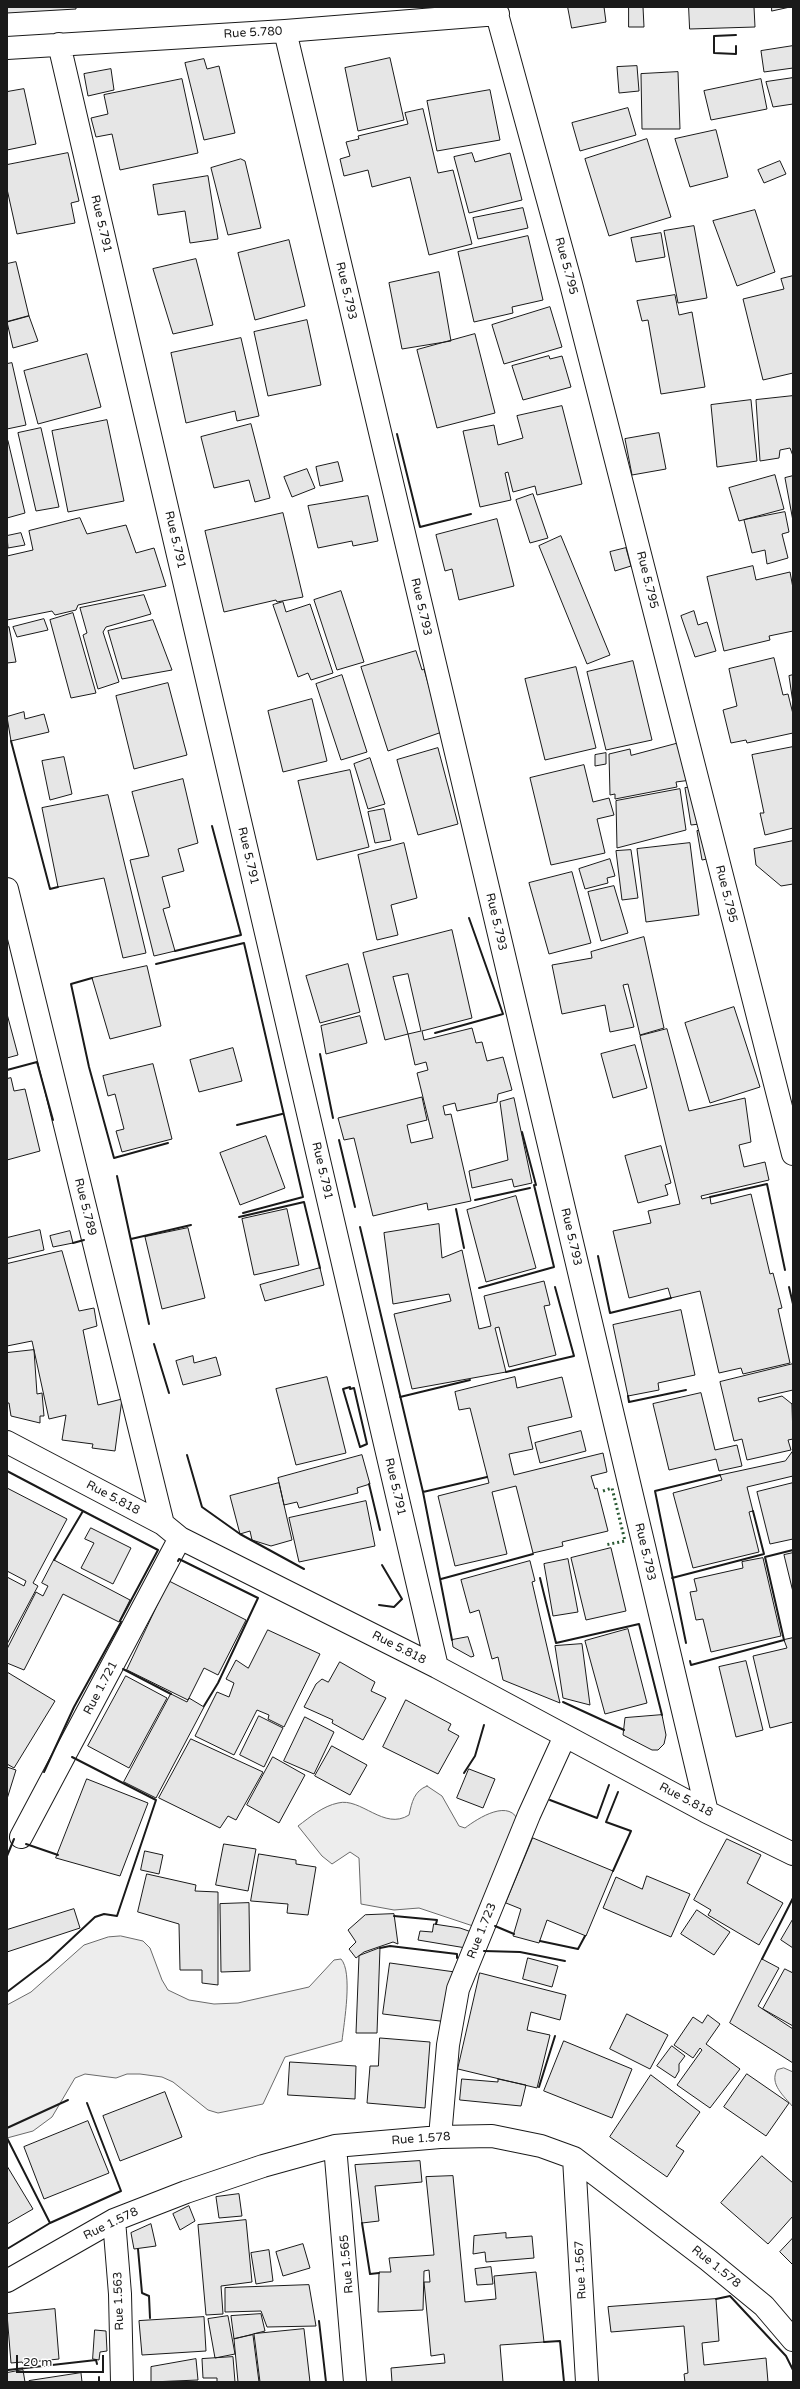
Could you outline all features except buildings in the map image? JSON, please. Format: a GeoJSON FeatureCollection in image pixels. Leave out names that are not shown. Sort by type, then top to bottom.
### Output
{"type":"FeatureCollection","features":[{"type":"Feature","properties":{"kind":"street","name":"Rue 5.780"},"geometry":{"type":"LineString","coordinates":[[7,48],[285,31],[497,10]]}},
{"type":"Feature","properties":{"kind":"street","name":"Rue 5.795"},"geometry":{"type":"LineString","coordinates":[[497,10],[572,284],[793,1154]]}},
{"type":"Feature","properties":{"kind":"street","name":"Rue 5.793"},"geometry":{"type":"LineString","coordinates":[[285,31],[707,1812]]}},
{"type":"Feature","properties":{"kind":"street","name":"Rue 5.791"},"geometry":{"type":"LineString","coordinates":[[59,44],[437,1667]]}},
{"type":"Feature","properties":{"kind":"street","name":"Rue 5.789"},"geometry":{"type":"LineString","coordinates":[[7,889],[163,1524]]}},
{"type":"Feature","properties":{"kind":"street","name":"Rue 5.818"},"geometry":{"type":"LineString","coordinates":[[7,1442],[163,1524],[180,1538],[437,1667],[707,1812],[793,1854]]}},
{"type":"Feature","properties":{"kind":"street","name":"Rue 1.721"},"geometry":{"type":"LineString","coordinates":[[21,1837],[180,1538]]}},
{"type":"Feature","properties":{"kind":"street","name":"Rue 1.723"},"geometry":{"type":"LineString","coordinates":[[440,2137],[448,2046],[458,1990],[529,1815],[565,1736]]}},
{"type":"Feature","properties":{"kind":"street","name":"Rue 1.578"},"geometry":{"type":"LineString","coordinates":[[7,2281],[114,2220],[186,2192],[263,2166],[336,2146],[440,2137],[492,2136],[541,2146],[574,2158],[708,2260],[758,2302],[793,2340]]}},
{"type":"Feature","properties":{"kind":"street","name":"Rue 1.565"},"geometry":{"type":"LineString","coordinates":[[336,2146],[356,2382]]}},
{"type":"Feature","properties":{"kind":"street","name":"Rue 1.567"},"geometry":{"type":"LineString","coordinates":[[574,2158],[587,2382]]}},
{"type":"Feature","properties":{"kind":"street","name":"Rue 1.563"},"geometry":{"type":"LineString","coordinates":[[114,2220],[120,2294],[122,2382]]}},
{"type":"Feature","properties":{"kind":"shaded area"},"geometry":{"type":"Polygon","coordinates":[[[427,1786],[442,1796],[459,1826],[465,1828],[486,1815],[502,1811],[509,1811],[515,1815],[519,1823],[473,1926],[419,1908],[394,1910],[361,1904],[359,1858],[350,1852],[332,1864],[322,1856],[298,1826],[322,1809],[332,1804],[347,1802],[382,1817],[400,1819],[409,1815],[416,1794],[427,1786]]]}},
{"type":"Feature","properties":{"kind":"shaded area"},"geometry":{"type":"Polygon","coordinates":[[[121,1936],[143,1941],[150,1948],[162,1980],[168,1990],[189,2000],[214,2004],[238,2003],[309,1987],[334,1960],[341,1959],[345,1966],[347,1986],[346,2011],[342,2041],[285,2057],[263,2104],[218,2113],[208,2110],[173,2082],[162,2077],[127,2074],[116,2078],[85,2074],[75,2078],[52,2117],[33,2131],[7,2138],[7,2005],[31,1992],[84,1945],[108,1937],[121,1936]]]}},
{"type":"Feature","properties":{"kind":"shaded area"},"geometry":{"type":"Polygon","coordinates":[[[784,2068],[793,2072],[793,2107],[776,2085],[775,2075],[777,2070],[784,2068]]]}},
{"type":"Feature","properties":{"kind":"hedge"},"geometry":{"type":"LineString","coordinates":[[603,1491],[612,1488],[625,1541],[605,1545]]}},
{"type":"Feature","properties":{"kind":"wall"},"geometry":{"type":"LineString","coordinates":[[736,35],[714,36],[714,53],[736,54],[736,46]]}},
{"type":"Feature","properties":{"kind":"wall"},"geometry":{"type":"LineString","coordinates":[[397,434],[420,527],[471,514]]}},
{"type":"Feature","properties":{"kind":"wall"},"geometry":{"type":"LineString","coordinates":[[11,741],[50,889],[58,887]]}},
{"type":"Feature","properties":{"kind":"wall"},"geometry":{"type":"LineString","coordinates":[[175,951],[241,935],[212,826]]}},
{"type":"Feature","properties":{"kind":"wall"},"geometry":{"type":"LineString","coordinates":[[435,1033],[503,1014],[469,918]]}},
{"type":"Feature","properties":{"kind":"wall"},"geometry":{"type":"LineString","coordinates":[[156,964],[244,943],[303,1197],[243,1213]]}},
{"type":"Feature","properties":{"kind":"wall"},"geometry":{"type":"LineString","coordinates":[[92,978],[71,984],[89,1067],[114,1158],[168,1143]]}},
{"type":"Feature","properties":{"kind":"wall"},"geometry":{"type":"LineString","coordinates":[[320,1054],[333,1118]]}},
{"type":"Feature","properties":{"kind":"wall"},"geometry":{"type":"LineString","coordinates":[[7,1070],[37,1062],[53,1120]]}},
{"type":"Feature","properties":{"kind":"wall"},"geometry":{"type":"LineString","coordinates":[[237,1125],[282,1114]]}},
{"type":"Feature","properties":{"kind":"wall"},"geometry":{"type":"LineString","coordinates":[[522,1132],[536,1185]]}},
{"type":"Feature","properties":{"kind":"wall"},"geometry":{"type":"LineString","coordinates":[[339,1140],[355,1207]]}},
{"type":"Feature","properties":{"kind":"wall"},"geometry":{"type":"LineString","coordinates":[[117,1176],[149,1324]]}},
{"type":"Feature","properties":{"kind":"wall"},"geometry":{"type":"LineString","coordinates":[[710,1197],[767,1184],[785,1270]]}},
{"type":"Feature","properties":{"kind":"wall"},"geometry":{"type":"LineString","coordinates":[[479,1288],[554,1267],[534,1185]]}},
{"type":"Feature","properties":{"kind":"wall"},"geometry":{"type":"LineString","coordinates":[[475,1200],[530,1188]]}},
{"type":"Feature","properties":{"kind":"wall"},"geometry":{"type":"LineString","coordinates":[[239,1217],[304,1202],[320,1268]]}},
{"type":"Feature","properties":{"kind":"wall"},"geometry":{"type":"LineString","coordinates":[[456,1209],[464,1248]]}},
{"type":"Feature","properties":{"kind":"wall"},"geometry":{"type":"LineString","coordinates":[[131,1239],[191,1225]]}},
{"type":"Feature","properties":{"kind":"wall"},"geometry":{"type":"LineString","coordinates":[[360,1227],[423,1492],[452,1640]]}},
{"type":"Feature","properties":{"kind":"wall"},"geometry":{"type":"LineString","coordinates":[[73,1243],[84,1240]]}},
{"type":"Feature","properties":{"kind":"wall"},"geometry":{"type":"LineString","coordinates":[[598,1256],[610,1313],[671,1298]]}},
{"type":"Feature","properties":{"kind":"wall"},"geometry":{"type":"LineString","coordinates":[[506,1372],[574,1356],[555,1287]]}},
{"type":"Feature","properties":{"kind":"wall"},"geometry":{"type":"LineString","coordinates":[[789,1287],[793,1304]]}},
{"type":"Feature","properties":{"kind":"wall"},"geometry":{"type":"LineString","coordinates":[[154,1344],[169,1393]]}},
{"type":"Feature","properties":{"kind":"wall"},"geometry":{"type":"LineString","coordinates":[[400,1397],[470,1380]]}},
{"type":"Feature","properties":{"kind":"wall"},"geometry":{"type":"LineString","coordinates":[[350,1387],[350,1389],[354,1388],[367,1444],[360,1447],[343,1389],[350,1387]]}},
{"type":"Feature","properties":{"kind":"wall"},"geometry":{"type":"LineString","coordinates":[[628,1396],[629,1402],[686,1390]]}},
{"type":"Feature","properties":{"kind":"wall"},"geometry":{"type":"LineString","coordinates":[[187,1455],[202,1507],[240,1534],[304,1569]]}},
{"type":"Feature","properties":{"kind":"wall"},"geometry":{"type":"LineString","coordinates":[[7,1471],[83,1511]]}},
{"type":"Feature","properties":{"kind":"wall"},"geometry":{"type":"LineString","coordinates":[[686,1643],[655,1491],[720,1475]]}},
{"type":"Feature","properties":{"kind":"wall"},"geometry":{"type":"LineString","coordinates":[[423,1492],[487,1477]]}},
{"type":"Feature","properties":{"kind":"wall"},"geometry":{"type":"LineString","coordinates":[[369,1484],[380,1530]]}},
{"type":"Feature","properties":{"kind":"wall"},"geometry":{"type":"LineString","coordinates":[[54,1560],[83,1511],[158,1550],[120,1621]]}},
{"type":"Feature","properties":{"kind":"wall"},"geometry":{"type":"LineString","coordinates":[[672,1578],[764,1554],[753,1511]]}},
{"type":"Feature","properties":{"kind":"wall"},"geometry":{"type":"LineString","coordinates":[[690,1661],[691,1665],[784,1640],[765,1557],[793,1550]]}},
{"type":"Feature","properties":{"kind":"wall"},"geometry":{"type":"LineString","coordinates":[[441,1579],[533,1554]]}},
{"type":"Feature","properties":{"kind":"wall"},"geometry":{"type":"LineString","coordinates":[[178,1561],[179,1559],[258,1598],[218,1683],[204,1706]]}},
{"type":"Feature","properties":{"kind":"wall"},"geometry":{"type":"LineString","coordinates":[[379,1605],[394,1607],[402,1599],[382,1565]]}},
{"type":"Feature","properties":{"kind":"wall"},"geometry":{"type":"LineString","coordinates":[[540,1578],[556,1643],[639,1624],[662,1715]]}},
{"type":"Feature","properties":{"kind":"wall"},"geometry":{"type":"LineString","coordinates":[[44,1772],[74,1707],[121,1622]]}},
{"type":"Feature","properties":{"kind":"wall"},"geometry":{"type":"LineString","coordinates":[[123,1669],[171,1694]]}},
{"type":"Feature","properties":{"kind":"wall"},"geometry":{"type":"LineString","coordinates":[[563,1702],[624,1730]]}},
{"type":"Feature","properties":{"kind":"wall"},"geometry":{"type":"LineString","coordinates":[[464,1773],[475,1756],[484,1725]]}},
{"type":"Feature","properties":{"kind":"wall"},"geometry":{"type":"LineString","coordinates":[[7,1992],[49,1960],[95,1917],[104,1914],[117,1916],[156,1800],[72,1757]]}},
{"type":"Feature","properties":{"kind":"wall"},"geometry":{"type":"LineString","coordinates":[[550,1800],[597,1818],[609,1785]]}},
{"type":"Feature","properties":{"kind":"wall"},"geometry":{"type":"LineString","coordinates":[[613,1871],[631,1831],[606,1822],[618,1792]]}},
{"type":"Feature","properties":{"kind":"wall"},"geometry":{"type":"LineString","coordinates":[[7,1856],[14,1839]]}},
{"type":"Feature","properties":{"kind":"wall"},"geometry":{"type":"LineString","coordinates":[[26,1844],[58,1855]]}},
{"type":"Feature","properties":{"kind":"wall"},"geometry":{"type":"LineString","coordinates":[[762,1959],[793,1898]]}},
{"type":"Feature","properties":{"kind":"wall"},"geometry":{"type":"LineString","coordinates":[[394,1916],[437,1920],[436,1924]]}},
{"type":"Feature","properties":{"kind":"wall"},"geometry":{"type":"LineString","coordinates":[[495,1926],[514,1934]]}},
{"type":"Feature","properties":{"kind":"wall"},"geometry":{"type":"LineString","coordinates":[[540,1941],[578,1949],[585,1936]]}},
{"type":"Feature","properties":{"kind":"wall"},"geometry":{"type":"LineString","coordinates":[[380,1948],[390,1946],[457,1954],[457,1958]]}},
{"type":"Feature","properties":{"kind":"wall"},"geometry":{"type":"LineString","coordinates":[[484,1951],[520,1952],[565,1961]]}},
{"type":"Feature","properties":{"kind":"wall"},"geometry":{"type":"LineString","coordinates":[[539,2087],[555,2036]]}},
{"type":"Feature","properties":{"kind":"wall"},"geometry":{"type":"LineString","coordinates":[[7,2128],[68,2100]]}},
{"type":"Feature","properties":{"kind":"wall"},"geometry":{"type":"LineString","coordinates":[[7,2249],[50,2223],[121,2191],[87,2103]]}},
{"type":"Feature","properties":{"kind":"wall"},"geometry":{"type":"LineString","coordinates":[[7,2138],[50,2223]]}},
{"type":"Feature","properties":{"kind":"wall"},"geometry":{"type":"LineString","coordinates":[[362,2223],[370,2274],[379,2273]]}},
{"type":"Feature","properties":{"kind":"wall"},"geometry":{"type":"LineString","coordinates":[[138,2249],[142,2293],[149,2296],[150,2318]]}},
{"type":"Feature","properties":{"kind":"wall"},"geometry":{"type":"LineString","coordinates":[[716,2299],[730,2296],[786,2356],[793,2370]]}},
{"type":"Feature","properties":{"kind":"wall"},"geometry":{"type":"LineString","coordinates":[[319,2321],[326,2382]]}},
{"type":"Feature","properties":{"kind":"wall"},"geometry":{"type":"LineString","coordinates":[[544,2342],[560,2341],[564,2382]]}},
{"type":"Feature","properties":{"kind":"wall"},"geometry":{"type":"LineString","coordinates":[[8,2370],[96,2360],[97,2364]]}},
{"type":"Feature","properties":{"kind":"wall"},"geometry":{"type":"LineString","coordinates":[[99,2377],[99,2382]]}}]}
